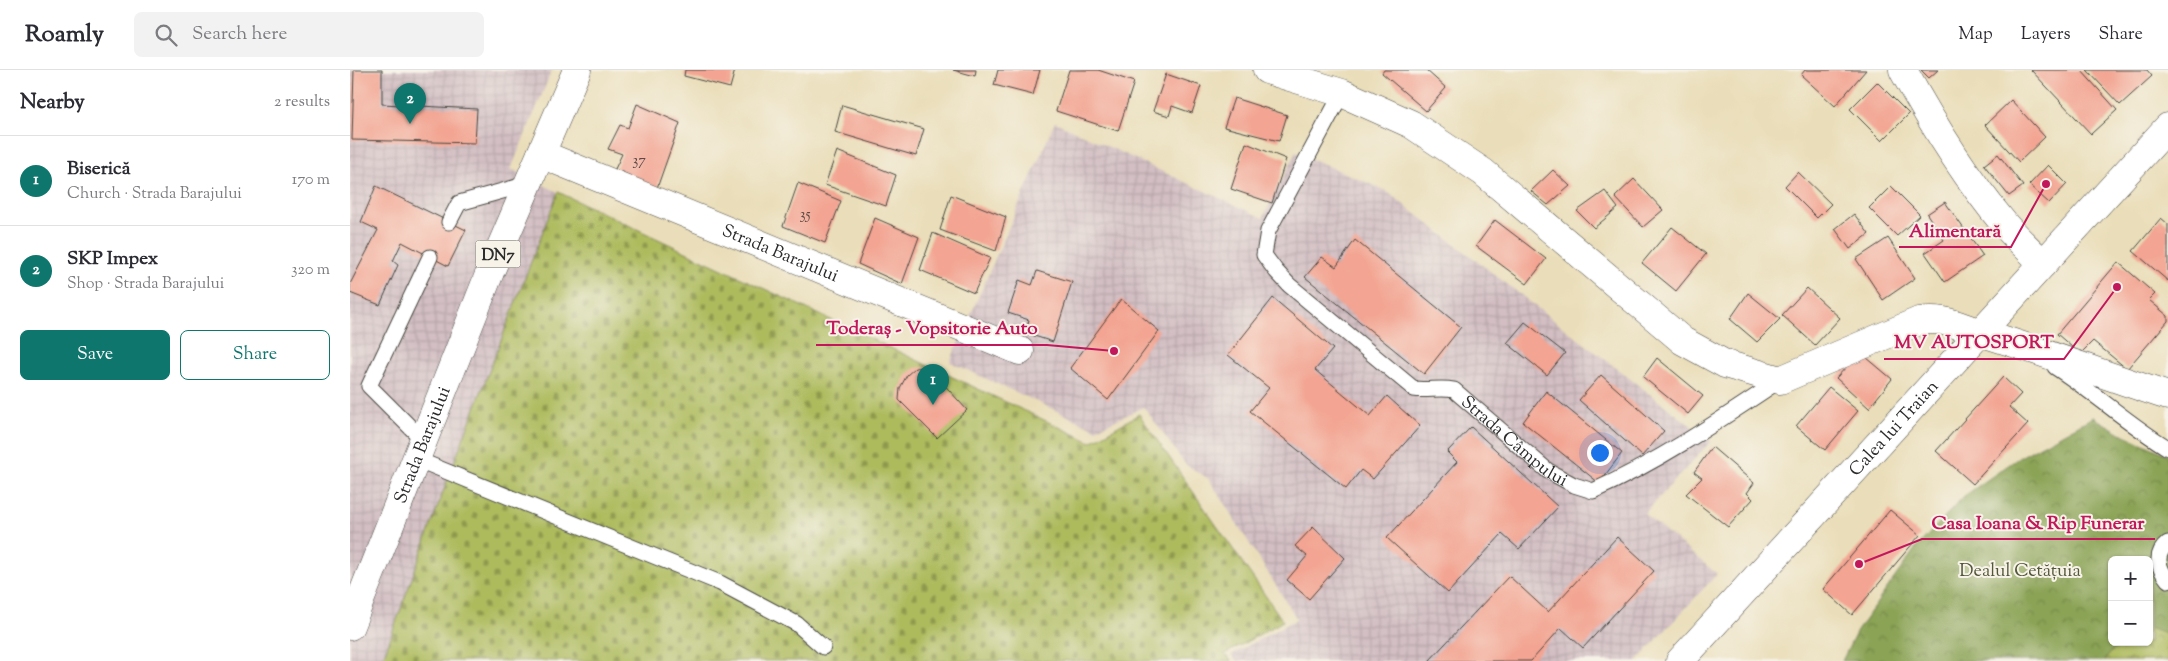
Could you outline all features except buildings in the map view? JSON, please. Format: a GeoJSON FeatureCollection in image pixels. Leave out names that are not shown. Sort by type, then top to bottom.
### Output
{"type":"FeatureCollection","features":[{"type":"Feature","properties":{"kind":"main road","name":"Strada Barajului"},"geometry":{"type":"LineString","coordinates":[[350,626],[528,184],[577,70]]}},
{"type":"Feature","properties":{"kind":"main road"},"geometry":{"type":"LineString","coordinates":[[1267,70],[1342,94],[1411,124],[1484,172],[1683,341],[1726,364],[1780,380]]}},
{"type":"Feature","properties":{"kind":"main road"},"geometry":{"type":"LineString","coordinates":[[1903,70],[1927,113],[1975,188],[2007,228],[2043,264]]}},
{"type":"Feature","properties":{"kind":"main road","name":"Calea lui Traian"},"geometry":{"type":"LineString","coordinates":[[1680,661],[2168,127]]}},
{"type":"Feature","properties":{"kind":"main road","name":"Strada Barajului"},"geometry":{"type":"LineString","coordinates":[[541,154],[1020,351]]}},
{"type":"Feature","properties":{"kind":"main road","name":"Strada Câmpului"},"geometry":{"type":"LineString","coordinates":[[1780,380],[1919,321],[1935,319],[1950,321],[1980,333],[2015,342],[2168,396]]}},
{"type":"Feature","properties":{"kind":"lane","name":"Strada Câmpului"},"geometry":{"type":"LineString","coordinates":[[1342,94],[1268,231],[1264,255],[1289,285],[1414,389],[1445,388],[1454,390],[1548,471],[1574,485],[1594,491],[1695,436],[1780,380]]}},
{"type":"Feature","properties":{"kind":"lane"},"geometry":{"type":"LineString","coordinates":[[449,222],[459,203],[528,184]]}},
{"type":"Feature","properties":{"kind":"lane"},"geometry":{"type":"LineString","coordinates":[[430,257],[369,386],[420,450],[720,583],[797,624],[823,646]]}},
{"type":"Feature","properties":{"kind":"lane"},"geometry":{"type":"LineString","coordinates":[[2015,342],[2080,382],[2147,436],[2168,448]]}},
{"type":"Feature","properties":{"kind":"lane"},"geometry":{"type":"LineString","coordinates":[[2168,543],[2161,548],[2158,558],[2160,568],[2168,580]]}},
{"type":"Feature","properties":{"kind":"shaded area"},"geometry":{"type":"Polygon","coordinates":[[[350,70],[552,70],[511,169],[558,192],[386,661],[350,661],[350,70]]]}},
{"type":"Feature","properties":{"kind":"shaded area"},"geometry":{"type":"Polygon","coordinates":[[[1055,122],[1263,218],[1296,152],[1386,191],[1711,441],[1644,514],[1717,574],[1637,661],[1237,661],[1231,655],[1297,619],[1209,479],[1185,464],[1144,407],[1096,429],[950,362],[1055,122]]]}},
{"type":"Feature","properties":{"kind":"green space"},"geometry":{"type":"Polygon","coordinates":[[[558,192],[1091,442],[1139,414],[1283,621],[1225,654],[1231,661],[382,661],[450,473],[558,192]]]}},
{"type":"Feature","properties":{"kind":"green space","name":"Dealul Cetățuia"},"geometry":{"type":"Polygon","coordinates":[[[2093,417],[2124,435],[2168,455],[2168,634],[2153,628],[2153,556],[2108,556],[2108,646],[2117,646],[2104,661],[1842,661],[1857,631],[1915,549],[1964,496],[2020,457],[2093,417]]]}},
{"type":"Feature","properties":{"kind":"green space"},"geometry":{"type":"Polygon","coordinates":[[[2153,628],[2168,634],[2168,661],[2104,661],[2117,646],[2153,646],[2153,628]]]}},
{"type":"Feature","properties":{"kind":"place","name":"SKP Impex"},"geometry":{"type":"Point","coordinates":[410,124]}},
{"type":"Feature","properties":{"kind":"place","name":"Alimentară"},"geometry":{"type":"Point","coordinates":[2046,184]}},
{"type":"Feature","properties":{"kind":"place","name":"MV AUTOSPORT"},"geometry":{"type":"Point","coordinates":[2117,287]}},
{"type":"Feature","properties":{"kind":"place","name":"Toderaș - Vopsitorie Auto"},"geometry":{"type":"Point","coordinates":[1114,351]}},
{"type":"Feature","properties":{"kind":"place","name":"Biserică"},"geometry":{"type":"Point","coordinates":[933,405]}},
{"type":"Feature","properties":{"kind":"place","name":"Casa Ioana & Rip Funerar"},"geometry":{"type":"Point","coordinates":[1859,564]}}]}
